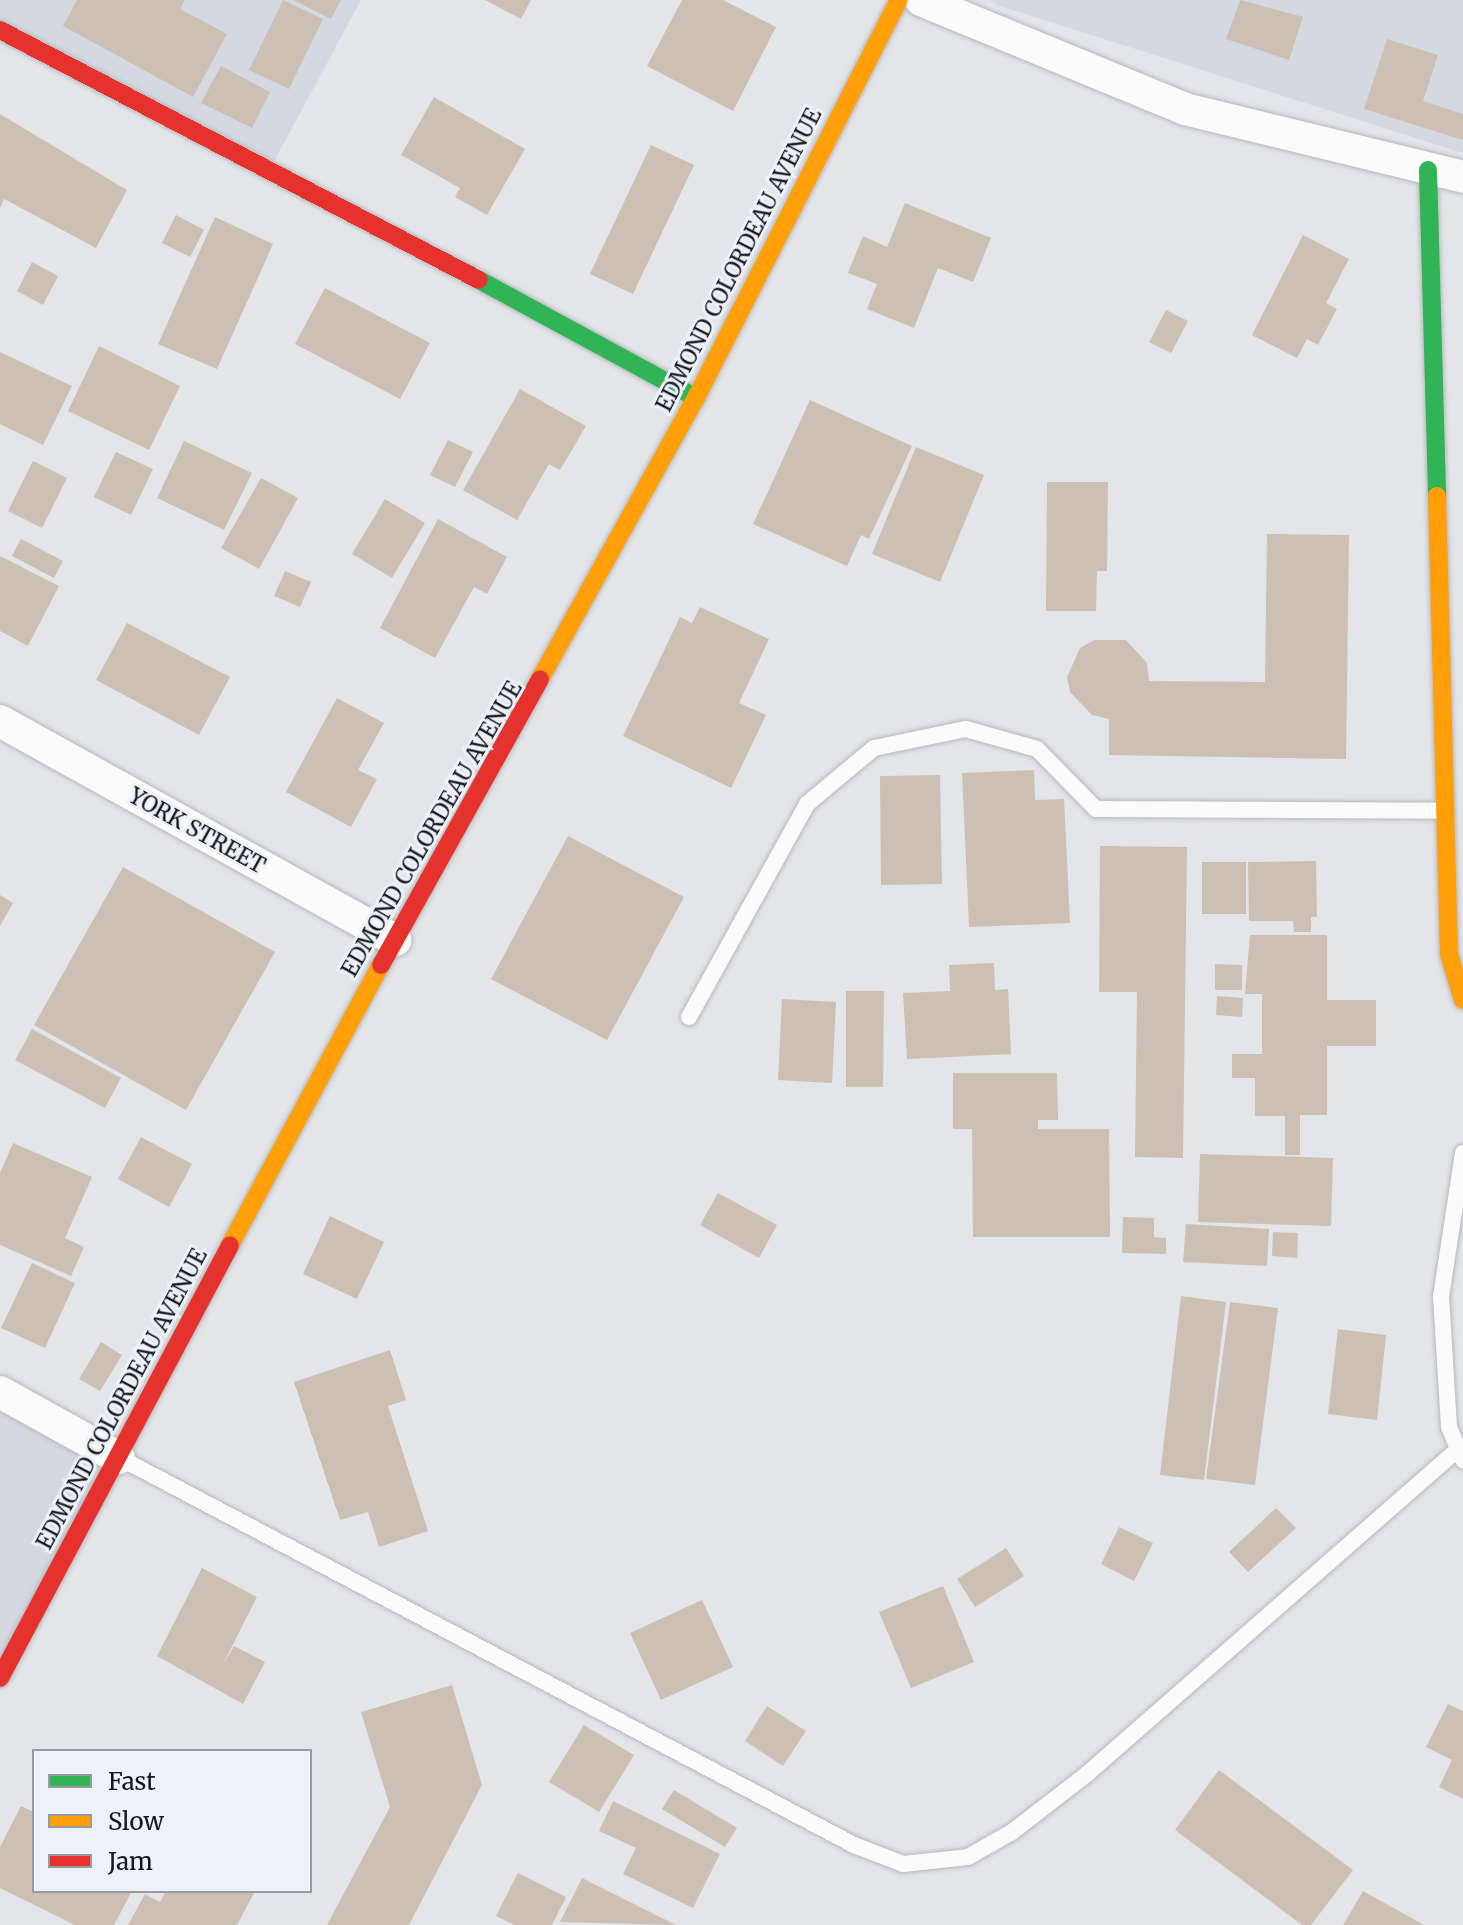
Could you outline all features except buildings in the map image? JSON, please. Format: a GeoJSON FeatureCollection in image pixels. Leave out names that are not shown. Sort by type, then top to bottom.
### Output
{"type":"FeatureCollection","features":[{"type":"Feature","properties":{"kind":"street","name":"EDMOND COLORDEAU AVENUE"},"geometry":{"type":"LineString","coordinates":[[0,1678],[395,940],[540,690],[696,398],[899,0]]}},
{"type":"Feature","properties":{"kind":"street"},"geometry":{"type":"LineString","coordinates":[[921,0],[1185,109],[1463,177]]}},
{"type":"Feature","properties":{"kind":"street"},"geometry":{"type":"LineString","coordinates":[[0,30],[271,167],[696,398]]}},
{"type":"Feature","properties":{"kind":"street"},"geometry":{"type":"LineString","coordinates":[[1428,170],[1449,954],[1463,1000]]}},
{"type":"Feature","properties":{"kind":"street","name":"YORK STREET"},"geometry":{"type":"LineString","coordinates":[[0,721],[395,940]]}},
{"type":"Feature","properties":{"kind":"street"},"geometry":{"type":"LineString","coordinates":[[0,1392],[119,1458]]}},
{"type":"Feature","properties":{"kind":"lane"},"geometry":{"type":"LineString","coordinates":[[689,1017],[807,804],[874,748],[966,729],[1037,749],[1096,809],[1445,811]]}},
{"type":"Feature","properties":{"kind":"lane"},"geometry":{"type":"LineString","coordinates":[[119,1458],[854,1845],[903,1864],[968,1857],[1012,1832],[1087,1774],[1461,1454],[1449,1427],[1441,1296],[1463,1153]]}},
{"type":"Feature","properties":{"kind":"shaded area"},"geometry":{"type":"Polygon","coordinates":[[[0,0],[361,0],[271,167],[0,30],[0,0]]]}},
{"type":"Feature","properties":{"kind":"shaded area"},"geometry":{"type":"Polygon","coordinates":[[[990,0],[1463,0],[1463,153],[997,5],[990,0]]]}},
{"type":"Feature","properties":{"kind":"shaded area"},"geometry":{"type":"Polygon","coordinates":[[[0,1392],[119,1458],[0,1678],[0,1392]]]}},
{"type":"Feature","properties":{"kind":"traffic: fast"},"geometry":{"type":"LineString","coordinates":[[1428,170],[1437,496]]}},
{"type":"Feature","properties":{"kind":"traffic: fast"},"geometry":{"type":"LineString","coordinates":[[479,280],[696,398]]}},
{"type":"Feature","properties":{"kind":"traffic: slow"},"geometry":{"type":"LineString","coordinates":[[540,679],[696,398],[899,0]]}},
{"type":"Feature","properties":{"kind":"traffic: slow"},"geometry":{"type":"LineString","coordinates":[[1437,496],[1449,954],[1463,1000]]}},
{"type":"Feature","properties":{"kind":"traffic: slow"},"geometry":{"type":"LineString","coordinates":[[230,1245],[381,965]]}},
{"type":"Feature","properties":{"kind":"traffic: jam"},"geometry":{"type":"LineString","coordinates":[[0,30],[479,280]]}},
{"type":"Feature","properties":{"kind":"traffic: jam"},"geometry":{"type":"LineString","coordinates":[[381,965],[540,679]]}},
{"type":"Feature","properties":{"kind":"traffic: jam"},"geometry":{"type":"LineString","coordinates":[[0,1678],[230,1245]]}}]}
